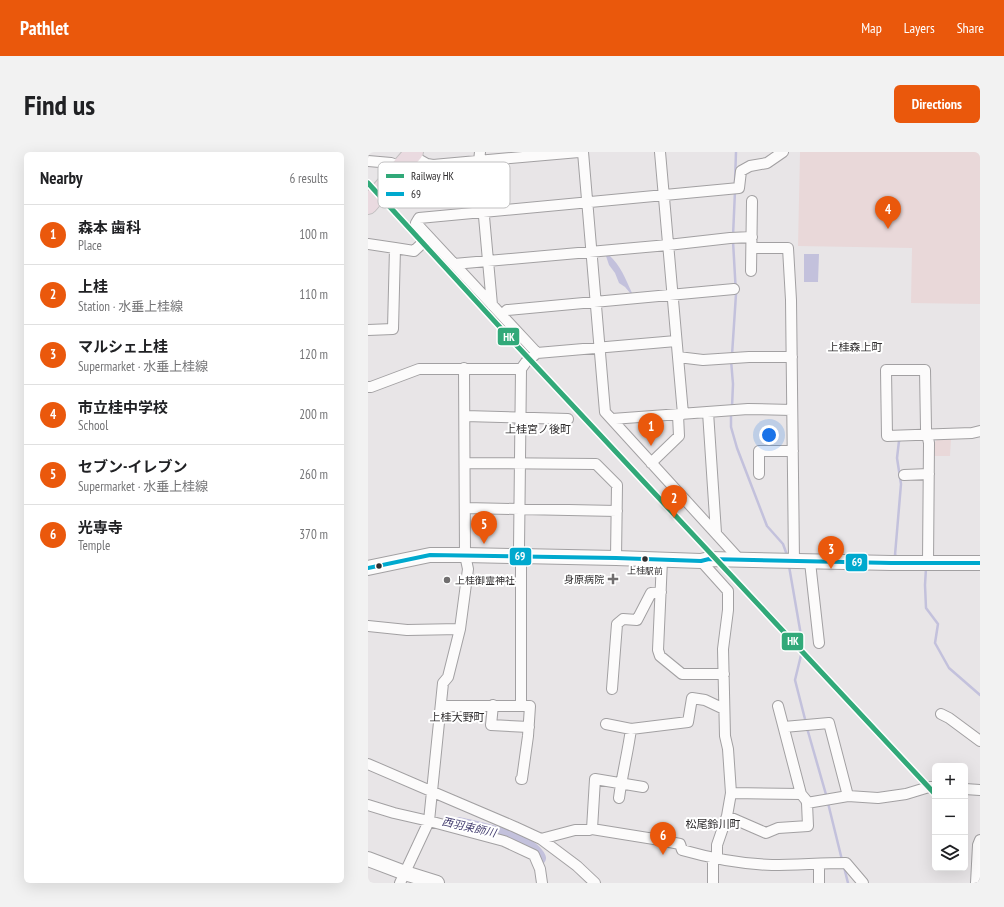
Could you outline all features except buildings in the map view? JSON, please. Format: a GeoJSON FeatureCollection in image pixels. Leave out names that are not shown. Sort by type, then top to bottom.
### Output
{"type":"FeatureCollection","features":[{"type":"Feature","properties":{"kind":"highway"},"geometry":{"type":"LineString","coordinates":[[368,205],[378,194]]}},
{"type":"Feature","properties":{"kind":"main road"},"geometry":{"type":"LineString","coordinates":[[368,568],[430,555],[701,561],[709,559],[810,562],[980,563]]}},
{"type":"Feature","properties":{"kind":"main road"},"geometry":{"type":"LineString","coordinates":[[368,859],[402,878],[437,883]]}},
{"type":"Feature","properties":{"kind":"street"},"geometry":{"type":"LineString","coordinates":[[449,162],[480,156],[579,152]]}},
{"type":"Feature","properties":{"kind":"street"},"geometry":{"type":"LineString","coordinates":[[583,152],[605,412],[740,560]]}},
{"type":"Feature","properties":{"kind":"street"},"geometry":{"type":"LineString","coordinates":[[651,463],[680,436],[678,357],[660,152]]}},
{"type":"Feature","properties":{"kind":"street"},"geometry":{"type":"LineString","coordinates":[[537,353],[429,238],[416,223],[418,218],[739,188],[741,171],[750,166],[767,163],[783,152]]}},
{"type":"Feature","properties":{"kind":"street"},"geometry":{"type":"LineString","coordinates":[[395,162],[409,158],[421,162]]}},
{"type":"Feature","properties":{"kind":"street"},"geometry":{"type":"LineString","coordinates":[[368,161],[380,162]]}},
{"type":"Feature","properties":{"kind":"street"},"geometry":{"type":"LineString","coordinates":[[751,271],[752,201]]}},
{"type":"Feature","properties":{"kind":"street"},"geometry":{"type":"LineString","coordinates":[[483,208],[492,305]]}},
{"type":"Feature","properties":{"kind":"street"},"geometry":{"type":"LineString","coordinates":[[454,264],[752,237]]}},
{"type":"Feature","properties":{"kind":"street"},"geometry":{"type":"LineString","coordinates":[[368,244],[414,251],[429,238]]}},
{"type":"Feature","properties":{"kind":"street"},"geometry":{"type":"LineString","coordinates":[[368,330],[393,329],[395,248]]}},
{"type":"Feature","properties":{"kind":"street"},"geometry":{"type":"LineString","coordinates":[[752,248],[788,248],[791,300],[794,561]]}},
{"type":"Feature","properties":{"kind":"street"},"geometry":{"type":"LineString","coordinates":[[502,315],[507,310],[673,296],[734,289]]}},
{"type":"Feature","properties":{"kind":"street"},"geometry":{"type":"LineString","coordinates":[[521,706],[521,556],[519,549],[521,369],[526,362],[537,353],[600,349],[676,341]]}},
{"type":"Feature","properties":{"kind":"street"},"geometry":{"type":"LineString","coordinates":[[678,357],[703,360],[749,357],[792,357]]}},
{"type":"Feature","properties":{"kind":"street"},"geometry":{"type":"LineString","coordinates":[[402,878],[430,818],[443,683],[448,677],[460,629],[468,569],[465,555],[464,368]]}},
{"type":"Feature","properties":{"kind":"street"},"geometry":{"type":"LineString","coordinates":[[368,387],[419,369],[521,369]]}},
{"type":"Feature","properties":{"kind":"street"},"geometry":{"type":"LineString","coordinates":[[928,563],[929,443],[928,435],[926,430],[925,370],[886,370],[887,436],[928,435],[972,433],[980,431]]}},
{"type":"Feature","properties":{"kind":"street"},"geometry":{"type":"LineString","coordinates":[[612,419],[748,409],[792,410]]}},
{"type":"Feature","properties":{"kind":"street"},"geometry":{"type":"LineString","coordinates":[[708,412],[716,533]]}},
{"type":"Feature","properties":{"kind":"street"},"geometry":{"type":"LineString","coordinates":[[465,416],[568,419]]}},
{"type":"Feature","properties":{"kind":"street"},"geometry":{"type":"LineString","coordinates":[[759,474],[759,451],[793,451]]}},
{"type":"Feature","properties":{"kind":"street"},"geometry":{"type":"LineString","coordinates":[[465,463],[596,464],[617,485],[616,558]]}},
{"type":"Feature","properties":{"kind":"street"},"geometry":{"type":"LineString","coordinates":[[904,474],[929,474]]}},
{"type":"Feature","properties":{"kind":"street"},"geometry":{"type":"LineString","coordinates":[[465,508],[617,510]]}},
{"type":"Feature","properties":{"kind":"street"},"geometry":{"type":"LineString","coordinates":[[662,560],[658,650],[660,656],[682,674],[724,674]]}},
{"type":"Feature","properties":{"kind":"street"},"geometry":{"type":"LineString","coordinates":[[701,561],[728,591],[728,610],[723,649],[725,736],[728,749],[731,793],[726,816],[717,844],[713,883]]}},
{"type":"Feature","properties":{"kind":"street"},"geometry":{"type":"LineString","coordinates":[[810,562],[819,643]]}},
{"type":"Feature","properties":{"kind":"street"},"geometry":{"type":"LineString","coordinates":[[612,688],[618,624],[623,619],[637,620],[651,593],[661,592]]}},
{"type":"Feature","properties":{"kind":"street"},"geometry":{"type":"LineString","coordinates":[[368,626],[407,630],[460,629]]}},
{"type":"Feature","properties":{"kind":"street"},"geometry":{"type":"LineString","coordinates":[[606,724],[631,729],[688,722],[692,698],[705,700],[724,709]]}},
{"type":"Feature","properties":{"kind":"street"},"geometry":{"type":"LineString","coordinates":[[493,705],[491,725],[529,727]]}},
{"type":"Feature","properties":{"kind":"street"},"geometry":{"type":"LineString","coordinates":[[441,706],[530,706],[529,727],[521,779]]}},
{"type":"Feature","properties":{"kind":"street"},"geometry":{"type":"LineString","coordinates":[[726,816],[766,833],[778,828],[808,826],[804,798],[778,706]]}},
{"type":"Feature","properties":{"kind":"street"},"geometry":{"type":"LineString","coordinates":[[941,714],[949,718],[980,741]]}},
{"type":"Feature","properties":{"kind":"street"},"geometry":{"type":"LineString","coordinates":[[784,727],[829,723],[848,796]]}},
{"type":"Feature","properties":{"kind":"street"},"geometry":{"type":"LineString","coordinates":[[619,798],[631,729]]}},
{"type":"Feature","properties":{"kind":"street"},"geometry":{"type":"LineString","coordinates":[[368,764],[515,827],[541,840],[577,866],[595,883]]}},
{"type":"Feature","properties":{"kind":"street"},"geometry":{"type":"LineString","coordinates":[[592,829],[595,778],[643,787]]}},
{"type":"Feature","properties":{"kind":"street"},"geometry":{"type":"LineString","coordinates":[[731,793],[804,798],[848,796],[878,798],[906,794],[929,787],[932,788]]}},
{"type":"Feature","properties":{"kind":"street"},"geometry":{"type":"LineString","coordinates":[[968,789],[980,790]]}},
{"type":"Feature","properties":{"kind":"street"},"geometry":{"type":"LineString","coordinates":[[368,805],[394,813],[430,818],[504,841],[534,855],[540,869],[542,883]]}},
{"type":"Feature","properties":{"kind":"street"},"geometry":{"type":"LineString","coordinates":[[541,840],[575,830],[592,829],[680,844],[682,850],[715,858],[772,865],[846,863],[863,883]]}},
{"type":"Feature","properties":{"kind":"street"},"geometry":{"type":"LineString","coordinates":[[976,883],[978,845],[980,840]]}},
{"type":"Feature","properties":{"kind":"street"},"geometry":{"type":"LineString","coordinates":[[819,864],[819,883]]}},
{"type":"Feature","properties":{"kind":"shaded area"},"geometry":{"type":"Polygon","coordinates":[[[800,152],[980,152],[980,304],[911,303],[912,248],[798,246],[800,152]]]}},
{"type":"Feature","properties":{"kind":"shaded area"},"geometry":{"type":"Polygon","coordinates":[[[951,439],[950,456],[933,456],[933,444],[937,440],[951,439]]]}},
{"type":"Feature","properties":{"kind":"water"},"geometry":{"type":"Polygon","coordinates":[[[804,254],[819,254],[818,282],[804,282],[804,254]]]}},
{"type":"Feature","properties":{"kind":"water"},"geometry":{"type":"Polygon","coordinates":[[[609,255],[617,263],[632,293],[631,294],[619,283],[615,273],[609,265],[606,256],[609,255]]]}},
{"type":"Feature","properties":{"kind":"waterway"},"geometry":{"type":"LineString","coordinates":[[735,182],[736,152]]}},
{"type":"Feature","properties":{"kind":"waterway"},"geometry":{"type":"LineString","coordinates":[[733,236],[735,191]]}},
{"type":"Feature","properties":{"kind":"waterway"},"geometry":{"type":"LineString","coordinates":[[732,355],[736,294],[733,241]]}},
{"type":"Feature","properties":{"kind":"waterway"},"geometry":{"type":"LineString","coordinates":[[731,360],[733,384],[732,407]]}},
{"type":"Feature","properties":{"kind":"waterway"},"geometry":{"type":"LineString","coordinates":[[731,412],[731,427],[737,448],[767,526],[783,544],[787,555]]}},
{"type":"Feature","properties":{"kind":"waterway"},"geometry":{"type":"LineString","coordinates":[[898,557],[895,555],[901,484],[897,458],[899,441],[901,439]]}},
{"type":"Feature","properties":{"kind":"waterway"},"geometry":{"type":"LineString","coordinates":[[789,566],[803,647],[795,680],[806,723]]}},
{"type":"Feature","properties":{"kind":"waterway"},"geometry":{"type":"LineString","coordinates":[[926,568],[926,608],[938,624],[935,643],[949,668],[980,695]]}},
{"type":"Feature","properties":{"kind":"waterway"},"geometry":{"type":"LineString","coordinates":[[807,728],[827,798]]}},
{"type":"Feature","properties":{"kind":"waterway"},"geometry":{"type":"LineString","coordinates":[[828,803],[842,860]]}},
{"type":"Feature","properties":{"kind":"waterway","name":"西羽束師川"},"geometry":{"type":"LineString","coordinates":[[459,824],[503,835],[515,840],[526,845],[534,851],[539,858]]}},
{"type":"Feature","properties":{"kind":"waterway"},"geometry":{"type":"LineString","coordinates":[[844,867],[848,883]]}},
{"type":"Feature","properties":{"kind":"rail line","name":"HK"},"geometry":{"type":"LineString","coordinates":[[368,183],[378,194]]}},
{"type":"Feature","properties":{"kind":"rail line","name":"HK"},"geometry":{"type":"LineString","coordinates":[[391,208],[519,348],[932,791]]}},
{"type":"Feature","properties":{"kind":"transit line","name":"69"},"geometry":{"type":"LineString","coordinates":[[368,568],[430,555],[701,561],[709,559],[891,563],[980,563]]}},
{"type":"Feature","properties":{"kind":"place","name":"市立桂中学校"},"geometry":{"type":"Point","coordinates":[888,229]}},
{"type":"Feature","properties":{"kind":"place","name":"森本 歯科"},"geometry":{"type":"Point","coordinates":[651,446]}},
{"type":"Feature","properties":{"kind":"place","name":"上桂"},"geometry":{"type":"Point","coordinates":[674,518]}},
{"type":"Feature","properties":{"kind":"place","name":"セブン-イレブン"},"geometry":{"type":"Point","coordinates":[484,544]}},
{"type":"Feature","properties":{"kind":"place","name":"上桂駅前"},"geometry":{"type":"Point","coordinates":[645,559]}},
{"type":"Feature","properties":{"kind":"place","name":"マルシェ上桂"},"geometry":{"type":"Point","coordinates":[831,569]}},
{"type":"Feature","properties":{"kind":"place","name":"身原病院"},"geometry":{"type":"Point","coordinates":[613,579]}},
{"type":"Feature","properties":{"kind":"place","name":"上桂御霊神社"},"geometry":{"type":"Point","coordinates":[447,580]}},
{"type":"Feature","properties":{"kind":"place","name":"光専寺"},"geometry":{"type":"Point","coordinates":[663,855]}},
{"type":"Feature","properties":{"kind":"district","name":"上桂森上町"},"geometry":{"type":"Point","coordinates":[855,347]}},
{"type":"Feature","properties":{"kind":"district","name":"上桂宮ノ後町"},"geometry":{"type":"Point","coordinates":[538,429]}},
{"type":"Feature","properties":{"kind":"district","name":"上桂大野町"},"geometry":{"type":"Point","coordinates":[457,717]}},
{"type":"Feature","properties":{"kind":"district","name":"松尾鈴川町"},"geometry":{"type":"Point","coordinates":[713,824]}}]}
